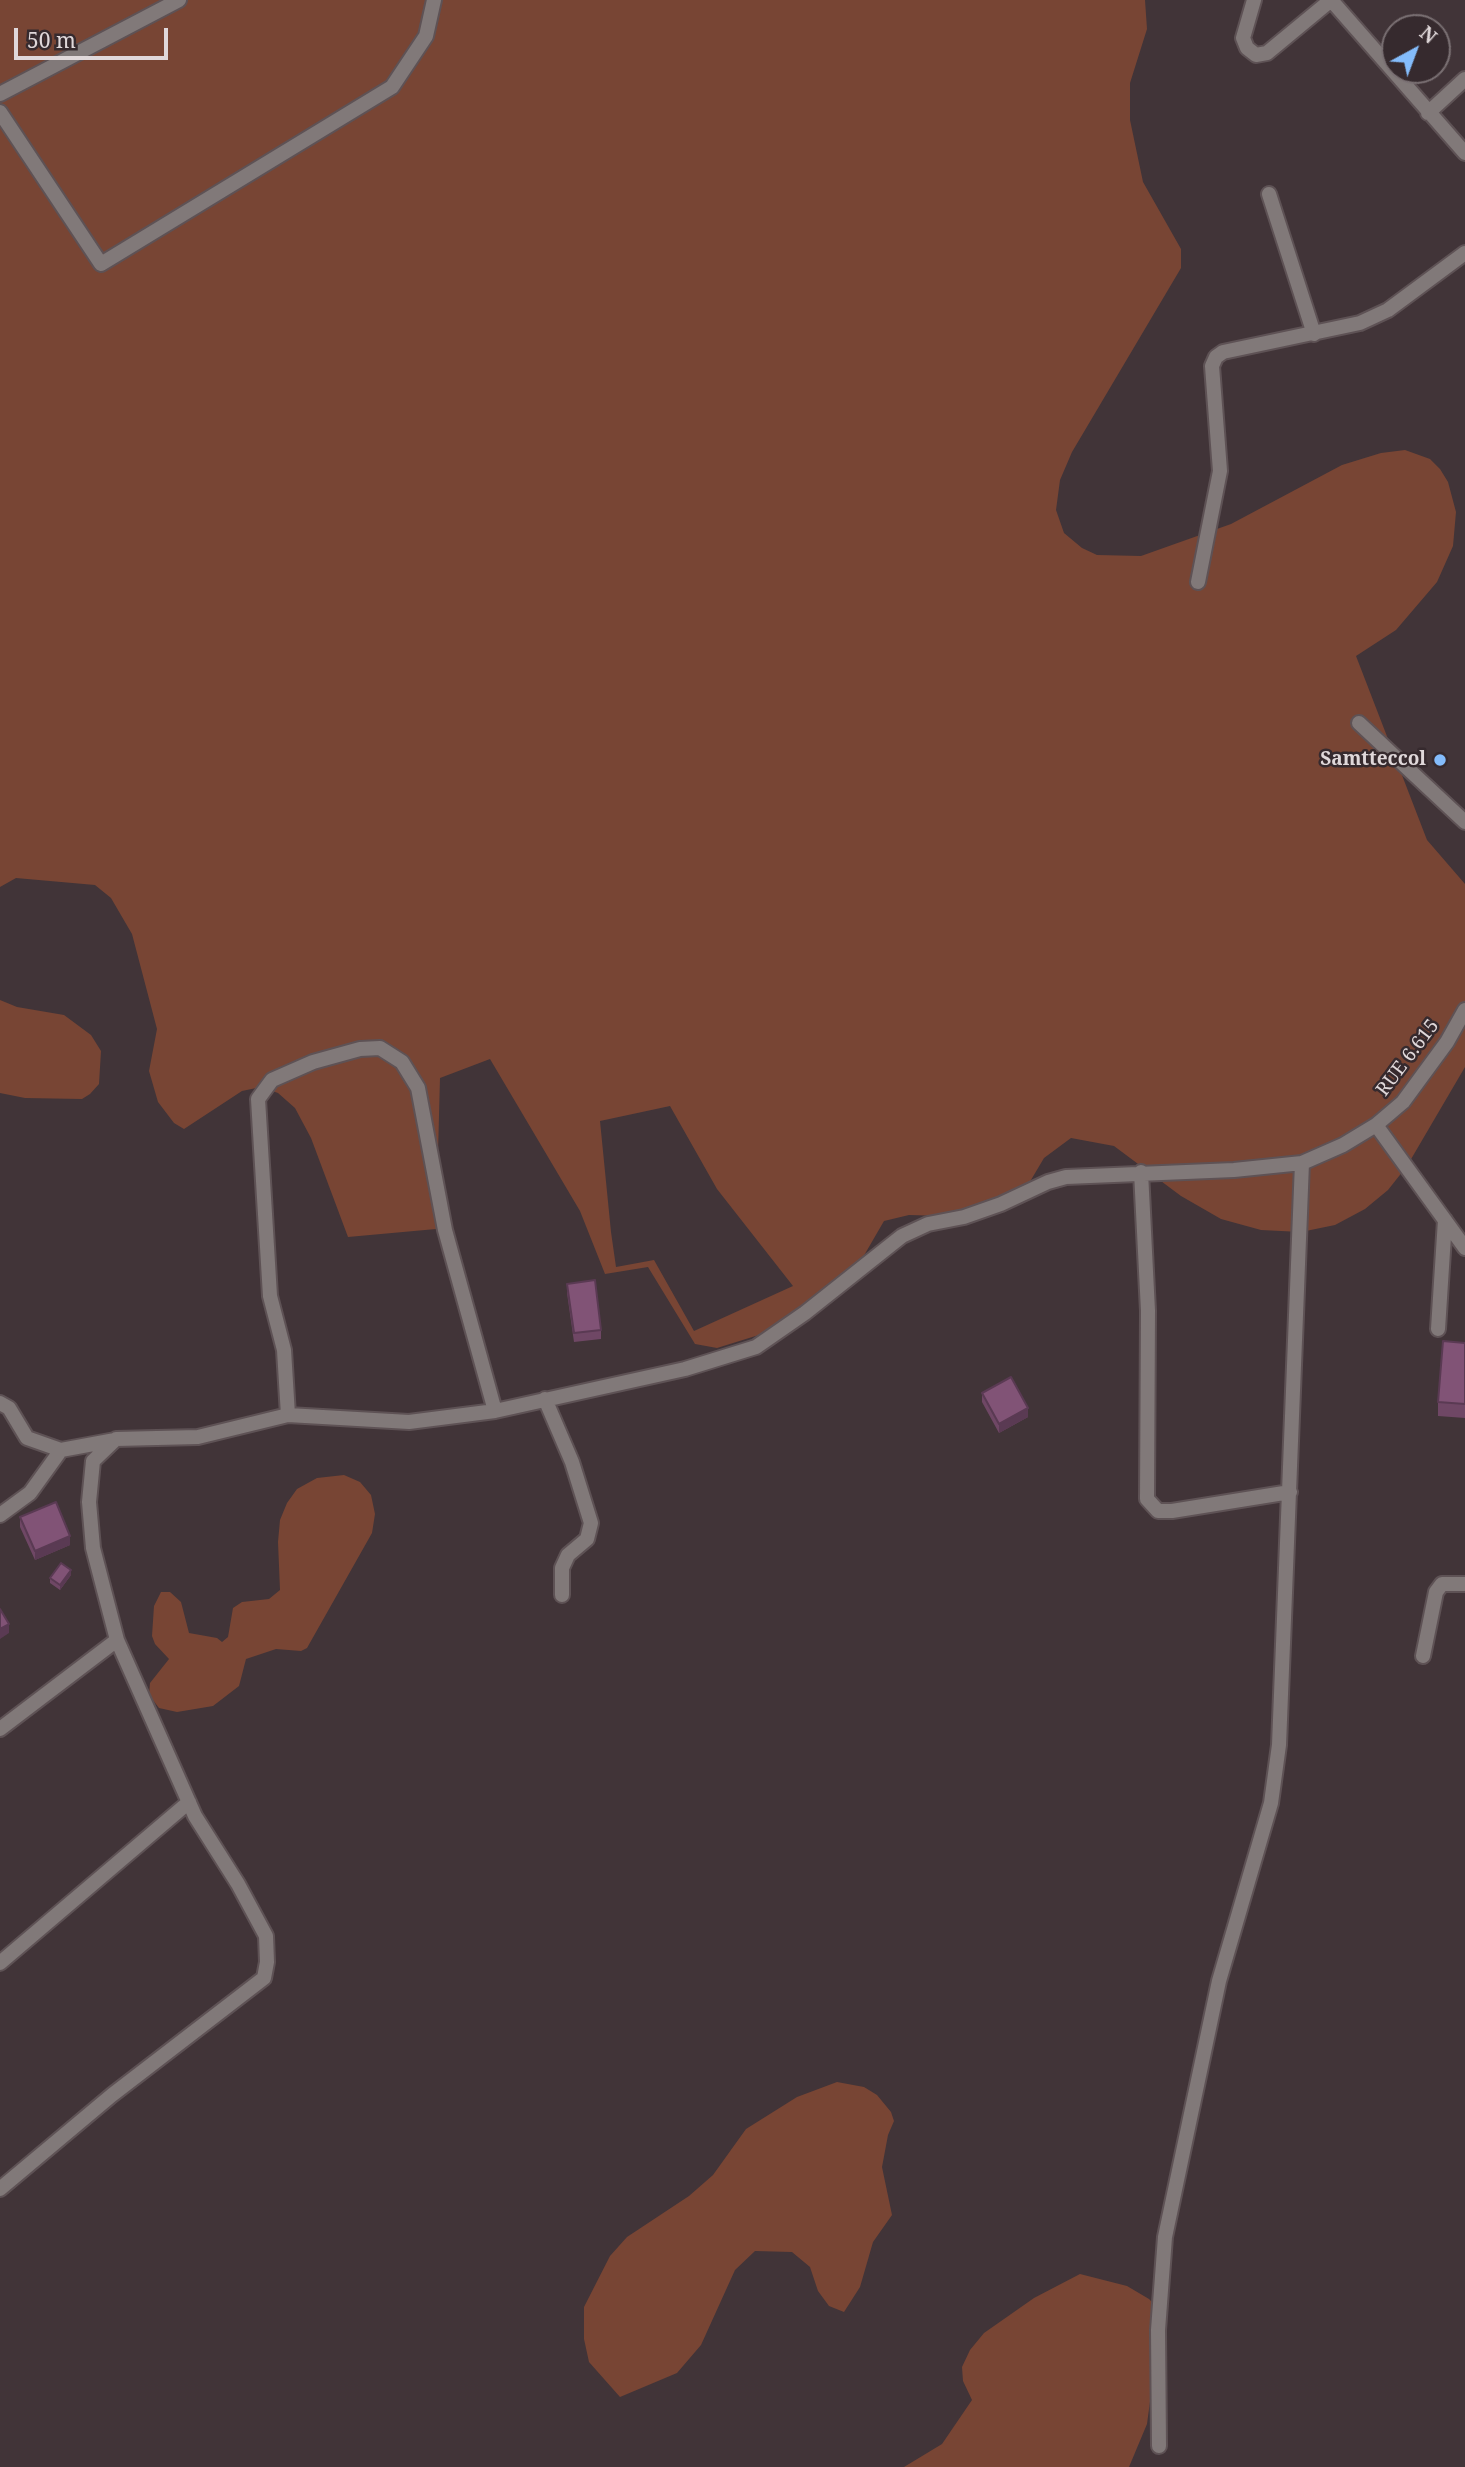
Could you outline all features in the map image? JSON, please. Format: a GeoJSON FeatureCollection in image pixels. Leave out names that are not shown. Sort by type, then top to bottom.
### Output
{"type":"FeatureCollection","features":[{"type":"Feature","properties":{"kind":"street"},"geometry":{"type":"LineString","coordinates":[[0,94],[179,0]]}},
{"type":"Feature","properties":{"kind":"street"},"geometry":{"type":"LineString","coordinates":[[0,111],[102,264],[392,87],[426,36],[434,0]]}},
{"type":"Feature","properties":{"kind":"street"},"geometry":{"type":"LineString","coordinates":[[1254,0],[1243,38],[1247,48],[1256,55],[1267,53],[1331,0],[1465,153]]}},
{"type":"Feature","properties":{"kind":"street"},"geometry":{"type":"LineString","coordinates":[[1428,113],[1465,79]]}},
{"type":"Feature","properties":{"kind":"street"},"geometry":{"type":"LineString","coordinates":[[1269,194],[1314,334]]}},
{"type":"Feature","properties":{"kind":"street"},"geometry":{"type":"LineString","coordinates":[[1198,582],[1220,471],[1212,366],[1216,357],[1223,352],[1360,323],[1388,310],[1465,253]]}},
{"type":"Feature","properties":{"kind":"street"},"geometry":{"type":"LineString","coordinates":[[1359,723],[1465,822]]}},
{"type":"Feature","properties":{"kind":"street","name":"RUE 6.615"},"geometry":{"type":"LineString","coordinates":[[61,1450],[116,1439],[198,1437],[288,1415],[409,1422],[495,1411],[685,1369],[757,1347],[805,1313],[888,1246],[928,1224],[964,1217],[1066,1177],[1234,1170],[1302,1163],[1343,1145],[1376,1125],[1403,1102],[1447,1042],[1465,1010]]}},
{"type":"Feature","properties":{"kind":"street"},"geometry":{"type":"LineString","coordinates":[[288,1415],[284,1350],[270,1296],[258,1099],[272,1080],[313,1062],[360,1049],[380,1048],[402,1062],[418,1088],[445,1230],[495,1411]]}},
{"type":"Feature","properties":{"kind":"street"},"geometry":{"type":"LineString","coordinates":[[1376,1125],[1465,1248]]}},
{"type":"Feature","properties":{"kind":"street"},"geometry":{"type":"LineString","coordinates":[[1159,2446],[1158,2330],[1165,2237],[1216,1994],[1271,1803],[1279,1745],[1302,1163]]}},
{"type":"Feature","properties":{"kind":"street"},"geometry":{"type":"LineString","coordinates":[[1141,1172],[1148,1311],[1147,1499],[1158,1511],[1172,1511],[1290,1492]]}},
{"type":"Feature","properties":{"kind":"street"},"geometry":{"type":"LineString","coordinates":[[1438,1329],[1445,1220]]}},
{"type":"Feature","properties":{"kind":"street"},"geometry":{"type":"LineString","coordinates":[[545,1399],[572,1462],[591,1523],[587,1539],[568,1555],[562,1568],[562,1595]]}},
{"type":"Feature","properties":{"kind":"street"},"geometry":{"type":"LineString","coordinates":[[0,1403],[9,1408],[27,1438],[61,1450],[30,1493],[0,1515]]}},
{"type":"Feature","properties":{"kind":"street"},"geometry":{"type":"LineString","coordinates":[[0,2189],[112,2095],[264,1978],[267,1962],[266,1936],[188,1802],[117,1640],[93,1548],[89,1502],[93,1461],[116,1439]]}},
{"type":"Feature","properties":{"kind":"street"},"geometry":{"type":"LineString","coordinates":[[1423,1656],[1436,1592],[1442,1584],[1465,1584]]}},
{"type":"Feature","properties":{"kind":"street"},"geometry":{"type":"LineString","coordinates":[[0,1729],[117,1640]]}},
{"type":"Feature","properties":{"kind":"street"},"geometry":{"type":"LineString","coordinates":[[0,1963],[188,1802]]}},
{"type":"Feature","properties":{"kind":"shaded area"},"geometry":{"type":"Polygon","coordinates":[[[0,0],[1145,0],[1147,29],[1130,83],[1130,120],[1143,182],[1181,249],[1181,268],[1072,452],[1060,480],[1056,510],[1064,533],[1082,548],[1097,555],[1141,556],[1231,524],[1342,465],[1381,453],[1405,450],[1430,459],[1448,482],[1456,512],[1453,546],[1437,582],[1396,630],[1356,656],[1427,840],[1465,884],[1465,1067],[1407,1166],[1388,1190],[1365,1209],[1335,1225],[1301,1232],[1261,1230],[1221,1219],[1181,1196],[1114,1146],[1071,1138],[1044,1158],[1028,1185],[996,1203],[944,1216],[909,1215],[884,1221],[855,1271],[794,1324],[717,1348],[695,1344],[648,1267],[605,1274],[580,1211],[490,1059],[440,1078],[436,1229],[348,1237],[311,1138],[295,1108],[278,1093],[261,1087],[242,1091],[184,1129],[174,1123],[158,1102],[149,1071],[157,1029],[132,934],[111,898],[95,885],[16,878],[0,887],[0,0]],[[670,1106],[600,1121],[616,1267],[654,1260],[694,1331],[793,1286],[717,1189],[670,1106]]]}},
{"type":"Feature","properties":{"kind":"shaded area"},"geometry":{"type":"Polygon","coordinates":[[[0,1000],[17,1007],[64,1015],[91,1035],[101,1051],[99,1084],[90,1094],[82,1099],[25,1098],[0,1093],[0,1000]]]}},
{"type":"Feature","properties":{"kind":"shaded area"},"geometry":{"type":"Polygon","coordinates":[[[344,1475],[360,1482],[371,1495],[375,1514],[372,1533],[307,1648],[301,1651],[276,1649],[246,1659],[239,1686],[213,1706],[177,1712],[159,1708],[149,1695],[150,1683],[169,1659],[155,1644],[152,1636],[154,1606],[161,1592],[170,1592],[181,1602],[189,1633],[217,1638],[222,1642],[228,1637],[233,1608],[242,1602],[269,1599],[280,1590],[280,1520],[297,1489],[317,1478],[344,1475]]]}},
{"type":"Feature","properties":{"kind":"shaded area"},"geometry":{"type":"Polygon","coordinates":[[[837,2082],[864,2087],[877,2095],[891,2112],[894,2121],[888,2135],[882,2167],[892,2215],[873,2242],[860,2287],[844,2312],[829,2306],[818,2291],[810,2267],[792,2252],[755,2251],[735,2270],[701,2345],[677,2373],[620,2397],[589,2362],[584,2339],[584,2307],[610,2256],[627,2237],[689,2196],[713,2175],[746,2129],[797,2097],[837,2082]]]}},
{"type":"Feature","properties":{"kind":"shaded area"},"geometry":{"type":"Polygon","coordinates":[[[1080,2274],[1127,2286],[1149,2299],[1162,2312],[1147,2424],[1129,2467],[904,2467],[942,2444],[972,2400],[963,2381],[962,2367],[970,2350],[984,2333],[1034,2298],[1080,2274]]]}},
{"type":"Feature","properties":{"kind":"building"},"geometry":{"type":"Polygon","coordinates":[[[595,1280],[601,1330],[574,1333],[567,1284],[595,1280]]]}},
{"type":"Feature","properties":{"kind":"building"},"geometry":{"type":"Polygon","coordinates":[[[1443,1341],[1465,1343],[1465,1404],[1438,1402],[1443,1341]]]}},
{"type":"Feature","properties":{"kind":"building"},"geometry":{"type":"Polygon","coordinates":[[[1011,1377],[1028,1408],[999,1424],[982,1393],[1011,1377]]]}},
{"type":"Feature","properties":{"kind":"building"},"geometry":{"type":"Polygon","coordinates":[[[56,1502],[70,1536],[35,1551],[20,1517],[56,1502]]]}},
{"type":"Feature","properties":{"kind":"building"},"geometry":{"type":"Polygon","coordinates":[[[61,1563],[71,1570],[60,1585],[50,1578],[61,1563]]]}},
{"type":"Feature","properties":{"kind":"building"},"geometry":{"type":"Polygon","coordinates":[[[0,1609],[9,1624],[0,1629],[0,1609]]]}},
{"type":"Feature","properties":{"kind":"place","name":"Samtteccol"},"geometry":{"type":"Point","coordinates":[1440,760]}}]}
